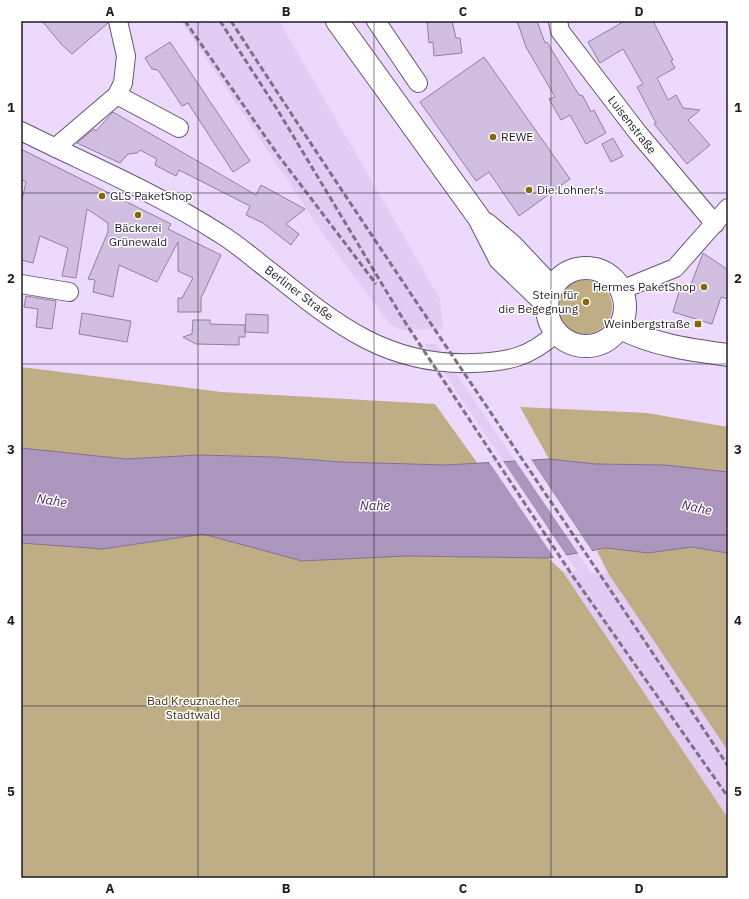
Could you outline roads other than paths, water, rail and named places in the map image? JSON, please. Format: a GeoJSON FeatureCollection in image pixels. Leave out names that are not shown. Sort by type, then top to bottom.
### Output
{"type":"FeatureCollection","features":[{"type":"Feature","properties":{"kind":"main road"},"geometry":{"type":"LineString","coordinates":[[337,21],[479,218],[500,259],[550,294]]}},
{"type":"Feature","properties":{"kind":"main road"},"geometry":{"type":"LineString","coordinates":[[588,268],[607,275],[621,290],[625,309],[619,327],[607,340],[590,346],[572,344],[556,333],[548,318],[550,294],[570,272],[588,268]]}},
{"type":"Feature","properties":{"kind":"main road"},"geometry":{"type":"LineString","coordinates":[[619,327],[639,336],[668,344],[728,355]]}},
{"type":"Feature","properties":{"kind":"street"},"geometry":{"type":"LineString","coordinates":[[55,148],[117,95],[123,83],[126,56],[118,21]]}},
{"type":"Feature","properties":{"kind":"street"},"geometry":{"type":"LineString","coordinates":[[376,21],[418,83]]}},
{"type":"Feature","properties":{"kind":"street","name":"Luisenstraße"},"geometry":{"type":"LineString","coordinates":[[558,21],[560,31],[638,133],[715,224]]}},
{"type":"Feature","properties":{"kind":"street"},"geometry":{"type":"LineString","coordinates":[[117,95],[179,128]]}},
{"type":"Feature","properties":{"kind":"street","name":"Berliner Straße"},"geometry":{"type":"LineString","coordinates":[[21,131],[188,214],[220,233],[307,301],[362,339],[385,349],[421,359],[439,362],[486,363],[504,361],[530,353],[556,333]]}},
{"type":"Feature","properties":{"kind":"street"},"geometry":{"type":"LineString","coordinates":[[621,290],[675,268],[728,208]]}},
{"type":"Feature","properties":{"kind":"street"},"geometry":{"type":"LineString","coordinates":[[21,284],[68,292]]}},
{"type":"Feature","properties":{"kind":"water","name":"Nahe"},"geometry":{"type":"Polygon","coordinates":[[[21,448],[126,459],[199,455],[274,457],[342,462],[446,465],[550,459],[595,464],[665,465],[728,472],[728,553],[691,547],[648,553],[607,548],[548,558],[405,556],[302,561],[203,534],[103,549],[21,543],[21,448]]]}},
{"type":"Feature","properties":{"kind":"railway"},"geometry":{"type":"LineString","coordinates":[[185,21],[278,155],[376,284]]}},
{"type":"Feature","properties":{"kind":"railway"},"geometry":{"type":"LineString","coordinates":[[220,21],[277,109],[403,319],[570,572],[728,797]]}},
{"type":"Feature","properties":{"kind":"railway"},"geometry":{"type":"LineString","coordinates":[[231,21],[416,301],[728,766]]}},
{"type":"Feature","properties":{"kind":"place","name":"REWE"},"geometry":{"type":"Point","coordinates":[493,137]}},
{"type":"Feature","properties":{"kind":"place","name":"Die Lohner's"},"geometry":{"type":"Point","coordinates":[529,190]}},
{"type":"Feature","properties":{"kind":"place","name":"GLS PaketShop"},"geometry":{"type":"Point","coordinates":[102,196]}},
{"type":"Feature","properties":{"kind":"place","name":"Bäckerei Grünewald"},"geometry":{"type":"Point","coordinates":[138,215]}},
{"type":"Feature","properties":{"kind":"place","name":"Hermes PaketShop"},"geometry":{"type":"Point","coordinates":[704,287]}},
{"type":"Feature","properties":{"kind":"place","name":"Stein für die Begegnung"},"geometry":{"type":"Point","coordinates":[586,302]}},
{"type":"Feature","properties":{"kind":"place","name":"Weinbergstraße"},"geometry":{"type":"Point","coordinates":[698,324]}},
{"type":"Feature","properties":{"kind":"park label","name":"Bad Kreuznacher Stadtwald"},"geometry":{"type":"Point","coordinates":[193,708]}}]}
